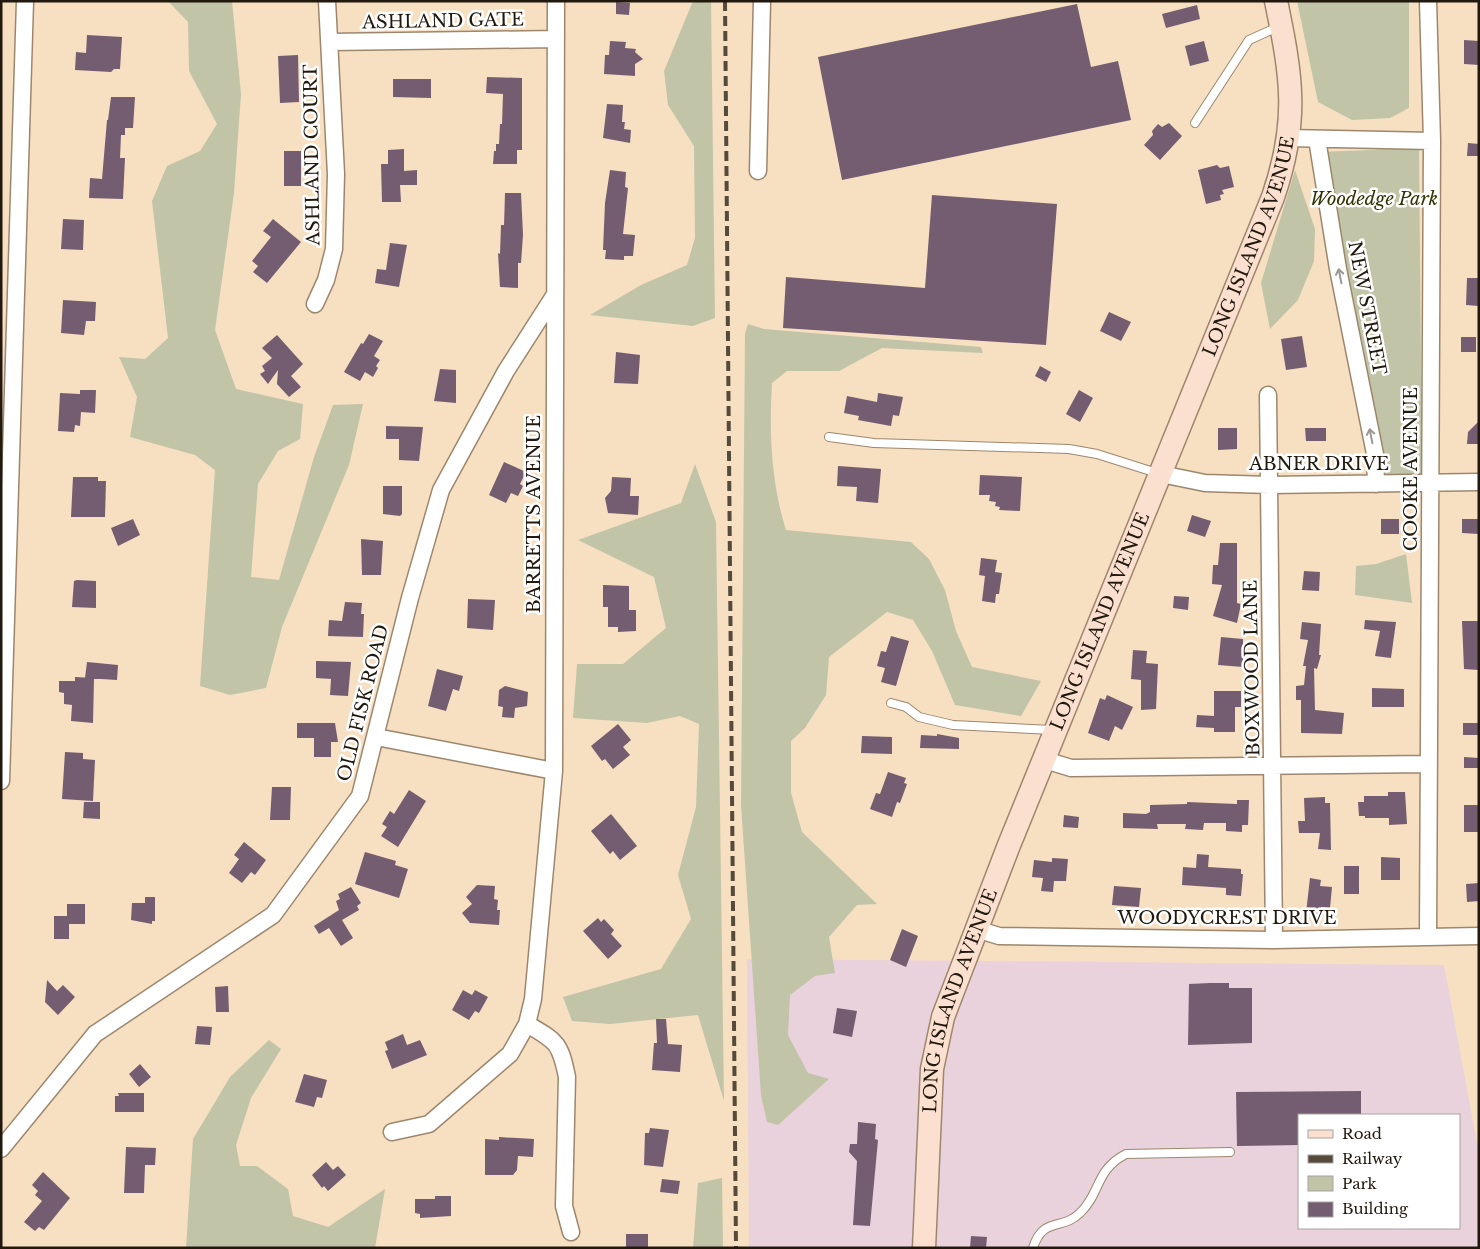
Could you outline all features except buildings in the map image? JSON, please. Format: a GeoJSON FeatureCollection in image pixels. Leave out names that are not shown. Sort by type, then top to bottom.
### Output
{"type":"FeatureCollection","features":[{"type":"Feature","properties":{"kind":"street"},"geometry":{"type":"LineString","coordinates":[[1,781],[25,1]]}},
{"type":"Feature","properties":{"kind":"street","name":"ASHLAND COURT"},"geometry":{"type":"LineString","coordinates":[[315,304],[326,280],[334,249],[336,174],[327,1]]}},
{"type":"Feature","properties":{"kind":"street","name":"BARRETTS AVENUE"},"geometry":{"type":"LineString","coordinates":[[392,1132],[429,1124],[510,1054],[527,1024],[533,998],[554,771],[556,1]]}},
{"type":"Feature","properties":{"kind":"street"},"geometry":{"type":"LineString","coordinates":[[758,171],[762,1]]}},
{"type":"Feature","properties":{"kind":"street","name":"LONG ISLAND AVENUE"},"geometry":{"type":"LineString","coordinates":[[924,1248],[931,1090],[935,1052],[951,994],[1273,198],[1285,159],[1292,89],[1276,1]]}},
{"type":"Feature","properties":{"kind":"street","name":"COOKE AVENUE"},"geometry":{"type":"LineString","coordinates":[[1428,1],[1432,141],[1432,482],[1428,764],[1428,937]]}},
{"type":"Feature","properties":{"kind":"street","name":"ASHLAND GATE"},"geometry":{"type":"LineString","coordinates":[[330,42],[556,40]]}},
{"type":"Feature","properties":{"kind":"street"},"geometry":{"type":"LineString","coordinates":[[1288,138],[1432,141]]}},
{"type":"Feature","properties":{"kind":"street","name":"NEW STREET"},"geometry":{"type":"LineString","coordinates":[[1317,139],[1338,269],[1375,454],[1376,484]]}},
{"type":"Feature","properties":{"kind":"street","name":"OLD FISK ROAD"},"geometry":{"type":"LineString","coordinates":[[1,1149],[95,1034],[273,915],[360,796],[410,598],[441,490],[506,371],[554,296]]}},
{"type":"Feature","properties":{"kind":"street","name":"BOXWOOD LANE"},"geometry":{"type":"LineString","coordinates":[[1268,395],[1274,940]]}},
{"type":"Feature","properties":{"kind":"street","name":"ABNER DRIVE"},"geometry":{"type":"LineString","coordinates":[[1162,474],[1205,483],[1269,485],[1479,482]]}},
{"type":"Feature","properties":{"kind":"street"},"geometry":{"type":"LineString","coordinates":[[376,737],[554,771]]}},
{"type":"Feature","properties":{"kind":"street"},"geometry":{"type":"LineString","coordinates":[[1045,760],[1072,768],[1428,764]]}},
{"type":"Feature","properties":{"kind":"street","name":"WOODYCREST DRIVE"},"geometry":{"type":"LineString","coordinates":[[976,930],[999,936],[1274,940],[1479,936]]}},
{"type":"Feature","properties":{"kind":"street"},"geometry":{"type":"LineString","coordinates":[[527,1024],[555,1041],[564,1059],[567,1077],[564,1206],[571,1232]]}},
{"type":"Feature","properties":{"kind":"lane"},"geometry":{"type":"LineString","coordinates":[[1195,123],[1250,40],[1281,25]]}},
{"type":"Feature","properties":{"kind":"lane"},"geometry":{"type":"LineString","coordinates":[[829,437],[874,443],[1069,449],[1097,454],[1162,474]]}},
{"type":"Feature","properties":{"kind":"lane"},"geometry":{"type":"LineString","coordinates":[[891,703],[906,707],[920,717],[953,725],[1058,730]]}},
{"type":"Feature","properties":{"kind":"lane"},"geometry":{"type":"LineString","coordinates":[[1033,1248],[1039,1234],[1048,1226],[1067,1221],[1078,1215],[1086,1207],[1104,1171],[1114,1160],[1126,1154],[1230,1152]]}},
{"type":"Feature","properties":{"kind":"shaded area"},"geometry":{"type":"Polygon","coordinates":[[[747,959],[1444,965],[1479,1154],[1479,1248],[749,1248],[747,959]]]}},
{"type":"Feature","properties":{"kind":"green space"},"geometry":{"type":"Polygon","coordinates":[[[168,1],[232,1],[241,94],[234,193],[215,330],[236,389],[303,404],[300,439],[278,451],[258,484],[251,577],[279,580],[314,457],[333,405],[363,404],[349,465],[282,627],[266,688],[230,695],[200,686],[215,470],[195,455],[130,437],[137,397],[119,357],[145,359],[168,338],[152,201],[167,166],[200,151],[217,124],[189,71],[188,22],[168,1]]]}},
{"type":"Feature","properties":{"kind":"green space"},"geometry":{"type":"Polygon","coordinates":[[[693,1],[711,1],[715,318],[693,326],[590,315],[641,285],[687,265],[695,238],[694,146],[668,105],[664,71],[693,1]]]}},
{"type":"Feature","properties":{"kind":"green space"},"geometry":{"type":"Polygon","coordinates":[[[1297,1],[1409,1],[1409,108],[1390,118],[1352,120],[1318,102],[1297,1]]]}},
{"type":"Feature","properties":{"kind":"green space","name":"Woodedge Park"},"geometry":{"type":"Polygon","coordinates":[[[1419,148],[1422,478],[1378,477],[1319,152],[1419,148]]]}},
{"type":"Feature","properties":{"kind":"green space"},"geometry":{"type":"Polygon","coordinates":[[[1295,170],[1315,229],[1314,261],[1298,300],[1270,329],[1261,283],[1295,170]]]}},
{"type":"Feature","properties":{"kind":"green space"},"geometry":{"type":"Polygon","coordinates":[[[748,324],[764,329],[981,347],[983,353],[882,348],[839,371],[787,371],[772,383],[771,439],[777,494],[786,530],[911,542],[929,559],[945,590],[956,631],[972,667],[1041,681],[1021,716],[955,705],[932,651],[913,620],[887,612],[829,657],[826,695],[805,728],[791,741],[791,793],[802,832],[877,904],[857,905],[829,937],[835,973],[815,976],[790,995],[788,1035],[808,1073],[829,1079],[778,1125],[767,1122],[761,1095],[741,805],[745,334],[748,324]]]}},
{"type":"Feature","properties":{"kind":"green space"},"geometry":{"type":"Polygon","coordinates":[[[695,464],[716,522],[724,1101],[698,1015],[610,1024],[572,1021],[563,997],[661,969],[691,919],[678,875],[696,807],[699,724],[680,716],[647,723],[573,718],[577,664],[623,664],[666,628],[654,577],[578,540],[681,503],[695,464]]]}},
{"type":"Feature","properties":{"kind":"green space"},"geometry":{"type":"Polygon","coordinates":[[[1406,554],[1412,603],[1355,595],[1356,566],[1376,564],[1406,554]]]}},
{"type":"Feature","properties":{"kind":"green space"},"geometry":{"type":"Polygon","coordinates":[[[269,1040],[281,1049],[251,1098],[236,1145],[240,1166],[257,1166],[288,1189],[293,1216],[328,1227],[385,1189],[375,1248],[186,1248],[193,1139],[230,1077],[269,1040]]]}},
{"type":"Feature","properties":{"kind":"green space"},"geometry":{"type":"Polygon","coordinates":[[[722,1178],[723,1248],[693,1248],[698,1183],[722,1178]]]}},
{"type":"Feature","properties":{"kind":"railway"},"geometry":{"type":"LineString","coordinates":[[725,1],[736,1248]]}}]}
